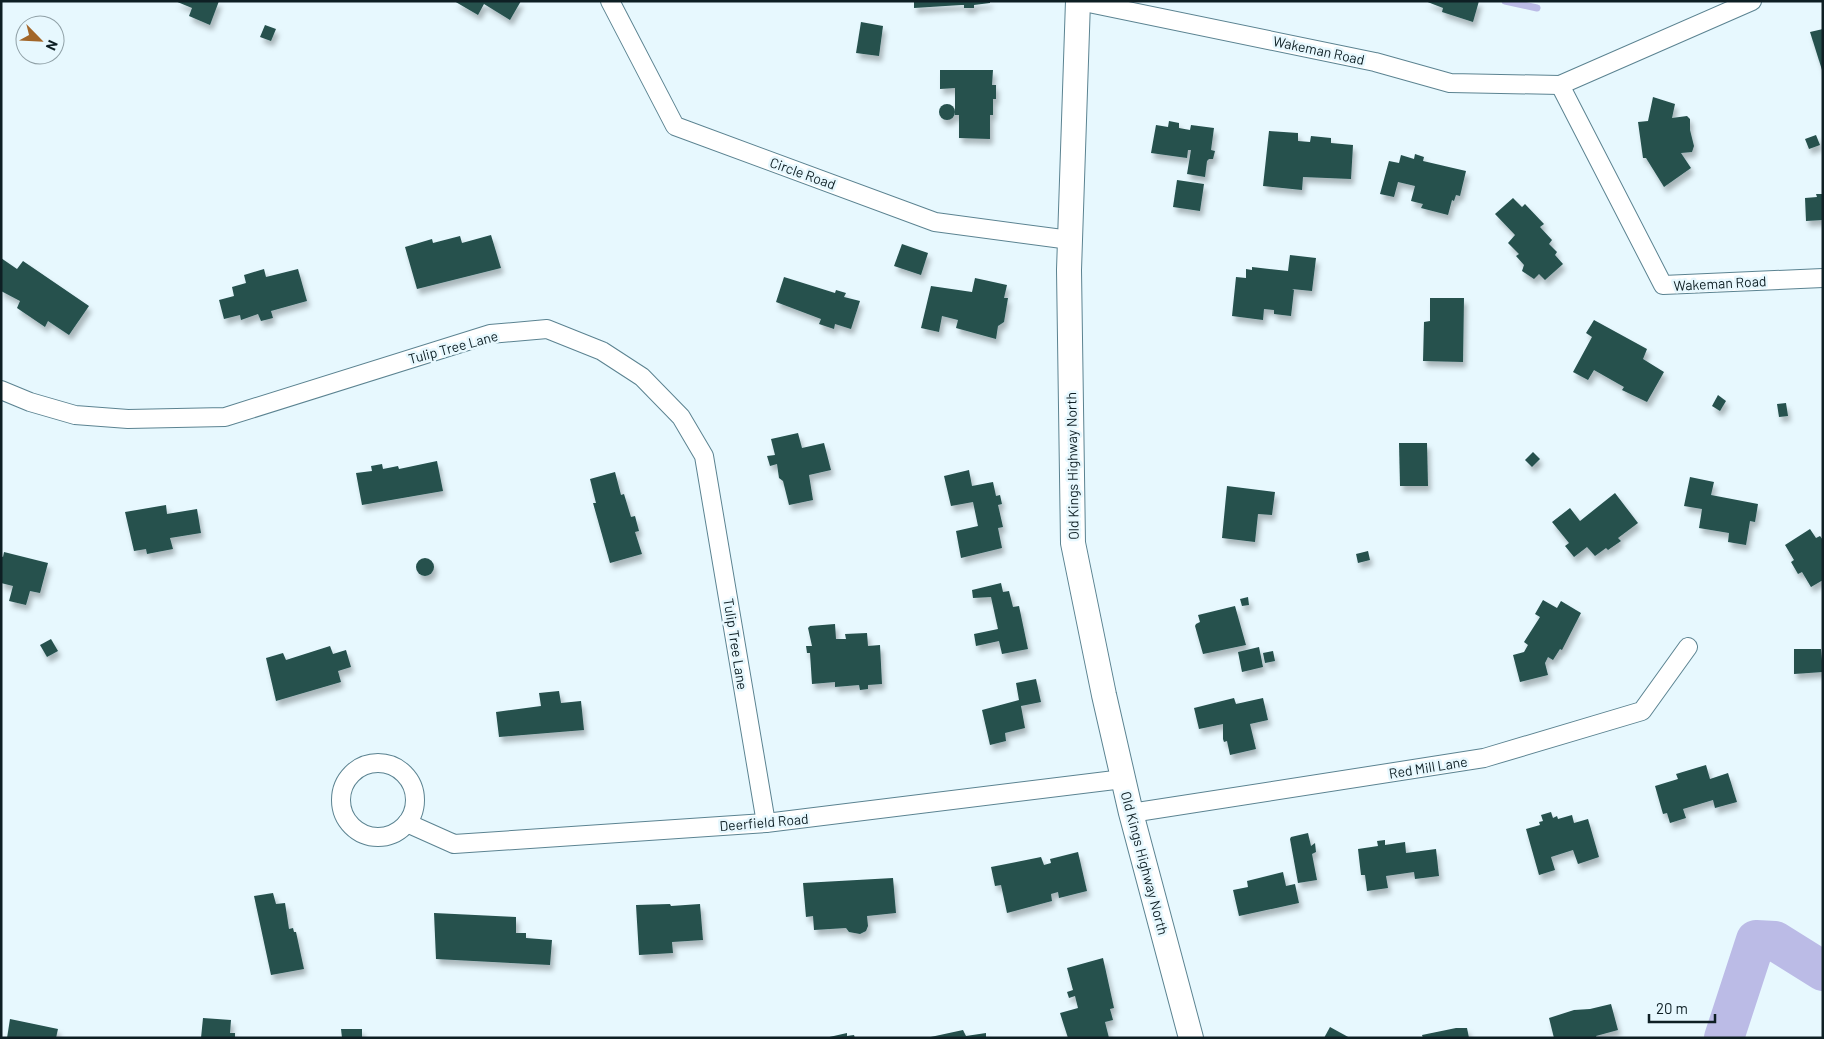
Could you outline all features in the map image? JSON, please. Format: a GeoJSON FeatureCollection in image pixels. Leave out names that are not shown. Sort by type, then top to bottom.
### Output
{"type":"FeatureCollection","features":[{"type":"Feature","properties":{"kind":"main road","name":"Old Kings Highway North"},"geometry":{"type":"LineString","coordinates":[[1079,1],[1070,240],[1073,543],[1131,813],[1191,1038]]}},
{"type":"Feature","properties":{"kind":"street","name":"Circle Road"},"geometry":{"type":"LineString","coordinates":[[610,1],[676,126],[935,222],[1070,240]]}},
{"type":"Feature","properties":{"kind":"street","name":"Wakeman Road"},"geometry":{"type":"LineString","coordinates":[[1079,1],[1375,62],[1450,82],[1560,85],[1752,1]]}},
{"type":"Feature","properties":{"kind":"street","name":"Wakeman Road"},"geometry":{"type":"LineString","coordinates":[[1560,85],[1663,285],[1823,278]]}},
{"type":"Feature","properties":{"kind":"street","name":"Tulip Tree Lane"},"geometry":{"type":"LineString","coordinates":[[1,390],[30,402],[75,415],[128,419],[224,418],[490,334],[547,329],[602,351],[642,377],[681,417],[704,456],[766,824]]}},
{"type":"Feature","properties":{"kind":"street","name":"Red Mill Lane"},"geometry":{"type":"LineString","coordinates":[[1131,813],[1484,758],[1642,711],[1688,647]]}},
{"type":"Feature","properties":{"kind":"street"},"geometry":{"type":"LineString","coordinates":[[373,763],[388,764],[401,771],[410,782],[415,796],[414,810],[407,823],[396,833],[382,838],[367,836],[354,830],[345,819],[340,805],[342,790],[348,777],[359,768],[373,763]]}},
{"type":"Feature","properties":{"kind":"street","name":"Deerfield Road"},"geometry":{"type":"LineString","coordinates":[[407,823],[454,844],[766,824],[1124,779]]}},
{"type":"Feature","properties":{"kind":"building"},"geometry":{"type":"Polygon","coordinates":[[[175,1],[219,1],[210,25],[189,16],[192,8],[175,1]]]}},
{"type":"Feature","properties":{"kind":"building"},"geometry":{"type":"Polygon","coordinates":[[[454,1],[521,1],[510,20],[484,4],[478,15],[454,1]]]}},
{"type":"Feature","properties":{"kind":"building"},"geometry":{"type":"Polygon","coordinates":[[[914,1],[990,1],[990,3],[974,5],[974,8],[964,8],[964,5],[961,5],[914,8],[914,1]]]}},
{"type":"Feature","properties":{"kind":"building"},"geometry":{"type":"Polygon","coordinates":[[[1425,1],[1479,1],[1473,22],[1442,12],[1443,8],[1425,1]]]}},
{"type":"Feature","properties":{"kind":"building"},"geometry":{"type":"Polygon","coordinates":[[[861,22],[883,26],[879,56],[856,53],[861,22]]]}},
{"type":"Feature","properties":{"kind":"building"},"geometry":{"type":"Polygon","coordinates":[[[265,25],[276,29],[271,41],[260,37],[265,25]]]}},
{"type":"Feature","properties":{"kind":"building"},"geometry":{"type":"Polygon","coordinates":[[[1823,29],[1823,70],[1822,70],[1810,32],[1823,29]]]}},
{"type":"Feature","properties":{"kind":"building"},"geometry":{"type":"Polygon","coordinates":[[[940,70],[993,70],[992,85],[996,85],[996,99],[993,99],[993,115],[990,115],[990,139],[959,138],[959,115],[955,115],[955,88],[940,89],[940,70]]]}},
{"type":"Feature","properties":{"kind":"building"},"geometry":{"type":"Polygon","coordinates":[[[1653,97],[1675,104],[1672,118],[1687,116],[1690,119],[1690,130],[1694,146],[1692,152],[1681,153],[1691,168],[1664,187],[1646,158],[1643,158],[1638,122],[1648,121],[1653,97]]]}},
{"type":"Feature","properties":{"kind":"building"},"geometry":{"type":"Polygon","coordinates":[[[947,104],[955,112],[947,120],[939,112],[947,104]]]}},
{"type":"Feature","properties":{"kind":"building"},"geometry":{"type":"Polygon","coordinates":[[[1169,121],[1179,123],[1179,128],[1190,130],[1191,125],[1214,128],[1211,150],[1215,151],[1213,159],[1207,161],[1205,177],[1187,174],[1191,150],[1188,150],[1187,158],[1151,153],[1156,125],[1168,127],[1169,121]]]}},
{"type":"Feature","properties":{"kind":"building"},"geometry":{"type":"Polygon","coordinates":[[[1269,131],[1298,133],[1298,141],[1310,142],[1311,136],[1331,138],[1331,143],[1353,145],[1351,179],[1303,177],[1302,190],[1263,186],[1269,131]]]}},
{"type":"Feature","properties":{"kind":"building"},"geometry":{"type":"Polygon","coordinates":[[[1816,135],[1820,145],[1809,149],[1805,139],[1816,135]]]}},
{"type":"Feature","properties":{"kind":"building"},"geometry":{"type":"Polygon","coordinates":[[[1415,154],[1424,157],[1423,161],[1466,171],[1460,196],[1456,195],[1454,201],[1452,200],[1448,215],[1421,208],[1423,204],[1411,201],[1415,186],[1398,182],[1394,197],[1380,194],[1389,161],[1399,163],[1401,155],[1414,159],[1415,154]]]}},
{"type":"Feature","properties":{"kind":"building"},"geometry":{"type":"Polygon","coordinates":[[[1177,180],[1204,184],[1200,211],[1173,207],[1177,180]]]}},
{"type":"Feature","properties":{"kind":"building"},"geometry":{"type":"Polygon","coordinates":[[[1816,194],[1823,194],[1823,220],[1806,221],[1805,198],[1817,197],[1816,194]]]}},
{"type":"Feature","properties":{"kind":"building"},"geometry":{"type":"Polygon","coordinates":[[[1513,198],[1522,207],[1525,204],[1544,224],[1540,227],[1552,240],[1549,244],[1557,252],[1555,255],[1563,264],[1545,280],[1539,274],[1534,279],[1522,271],[1524,265],[1516,256],[1519,254],[1508,243],[1515,235],[1495,214],[1513,198]]]}},
{"type":"Feature","properties":{"kind":"building"},"geometry":{"type":"Polygon","coordinates":[[[491,235],[501,268],[417,289],[405,247],[432,239],[433,243],[460,236],[462,243],[491,235]]]}},
{"type":"Feature","properties":{"kind":"building"},"geometry":{"type":"Polygon","coordinates":[[[902,244],[928,253],[921,275],[894,266],[902,244]]]}},
{"type":"Feature","properties":{"kind":"building"},"geometry":{"type":"Polygon","coordinates":[[[1290,255],[1316,258],[1312,291],[1292,289],[1294,290],[1291,316],[1274,314],[1274,310],[1264,309],[1263,320],[1232,316],[1236,277],[1246,278],[1246,269],[1252,270],[1252,267],[1288,271],[1290,255]]]}},
{"type":"Feature","properties":{"kind":"building"},"geometry":{"type":"Polygon","coordinates":[[[1,258],[17,269],[23,261],[89,306],[69,335],[48,321],[45,327],[17,308],[20,301],[1,291],[1,258]]]}},
{"type":"Feature","properties":{"kind":"building"},"geometry":{"type":"Polygon","coordinates":[[[264,269],[266,277],[298,269],[307,301],[271,311],[273,318],[261,321],[258,314],[241,320],[240,315],[224,319],[219,300],[234,296],[232,287],[246,283],[244,275],[264,269]]]}},
{"type":"Feature","properties":{"kind":"building"},"geometry":{"type":"Polygon","coordinates":[[[784,277],[835,293],[836,290],[846,293],[844,297],[860,301],[851,329],[835,324],[834,329],[819,324],[821,319],[776,302],[784,277]]]}},
{"type":"Feature","properties":{"kind":"building"},"geometry":{"type":"Polygon","coordinates":[[[975,278],[1007,285],[1004,298],[1008,298],[1004,322],[998,326],[996,339],[956,328],[958,320],[942,316],[939,332],[921,328],[931,286],[972,292],[975,278]]]}},
{"type":"Feature","properties":{"kind":"building"},"geometry":{"type":"Polygon","coordinates":[[[1430,298],[1464,298],[1463,362],[1423,361],[1424,322],[1430,321],[1430,298]]]}},
{"type":"Feature","properties":{"kind":"building"},"geometry":{"type":"Polygon","coordinates":[[[1594,320],[1647,349],[1643,359],[1664,372],[1647,402],[1622,390],[1624,387],[1594,370],[1588,380],[1573,372],[1592,337],[1586,333],[1594,320]]]}},
{"type":"Feature","properties":{"kind":"building"},"geometry":{"type":"Polygon","coordinates":[[[1718,395],[1726,401],[1720,411],[1712,406],[1718,395]]]}},
{"type":"Feature","properties":{"kind":"building"},"geometry":{"type":"Polygon","coordinates":[[[1786,403],[1788,416],[1779,417],[1777,404],[1786,403]]]}},
{"type":"Feature","properties":{"kind":"building"},"geometry":{"type":"Polygon","coordinates":[[[798,433],[802,448],[824,443],[831,470],[809,475],[813,500],[789,505],[783,481],[779,478],[777,464],[770,466],[767,456],[775,455],[771,439],[798,433]]]}},
{"type":"Feature","properties":{"kind":"building"},"geometry":{"type":"Polygon","coordinates":[[[1399,443],[1427,443],[1428,486],[1400,486],[1399,443]]]}},
{"type":"Feature","properties":{"kind":"building"},"geometry":{"type":"Polygon","coordinates":[[[1533,452],[1540,459],[1532,467],[1525,460],[1533,452]]]}},
{"type":"Feature","properties":{"kind":"building"},"geometry":{"type":"Polygon","coordinates":[[[437,461],[443,491],[362,505],[356,473],[372,471],[371,466],[382,464],[383,469],[398,466],[399,469],[437,461]]]}},
{"type":"Feature","properties":{"kind":"building"},"geometry":{"type":"Polygon","coordinates":[[[969,470],[972,486],[993,482],[996,496],[1000,495],[1002,504],[998,505],[1003,527],[998,528],[1002,548],[961,558],[956,531],[978,526],[973,502],[951,506],[944,476],[969,470]]]}},
{"type":"Feature","properties":{"kind":"building"},"geometry":{"type":"Polygon","coordinates":[[[615,472],[621,495],[624,494],[631,517],[635,516],[639,531],[635,532],[642,554],[610,563],[593,503],[596,503],[590,479],[615,472]]]}},
{"type":"Feature","properties":{"kind":"building"},"geometry":{"type":"Polygon","coordinates":[[[1690,477],[1714,482],[1711,495],[1758,504],[1755,522],[1750,521],[1746,545],[1728,542],[1729,533],[1699,528],[1702,509],[1684,506],[1690,477]]]}},
{"type":"Feature","properties":{"kind":"building"},"geometry":{"type":"Polygon","coordinates":[[[1227,486],[1275,492],[1272,515],[1258,514],[1255,542],[1222,538],[1227,486]]]}},
{"type":"Feature","properties":{"kind":"building"},"geometry":{"type":"Polygon","coordinates":[[[1615,493],[1638,523],[1618,538],[1621,541],[1608,550],[1606,548],[1595,556],[1587,547],[1574,557],[1565,546],[1569,543],[1552,522],[1570,508],[1580,521],[1615,493]]]}},
{"type":"Feature","properties":{"kind":"building"},"geometry":{"type":"Polygon","coordinates":[[[166,505],[167,514],[197,509],[201,533],[170,538],[173,549],[147,554],[146,549],[134,551],[125,512],[166,505]]]}},
{"type":"Feature","properties":{"kind":"building"},"geometry":{"type":"Polygon","coordinates":[[[1810,529],[1816,538],[1820,536],[1823,540],[1823,580],[1811,587],[1802,572],[1798,574],[1791,562],[1794,560],[1785,545],[1810,529]]]}},
{"type":"Feature","properties":{"kind":"building"},"geometry":{"type":"Polygon","coordinates":[[[1368,551],[1370,560],[1358,563],[1356,554],[1368,551]]]}},
{"type":"Feature","properties":{"kind":"building"},"geometry":{"type":"Polygon","coordinates":[[[4,552],[48,563],[40,593],[30,591],[26,605],[9,601],[13,586],[1,583],[1,556],[3,557],[4,552]]]}},
{"type":"Feature","properties":{"kind":"building"},"geometry":{"type":"Polygon","coordinates":[[[421,558],[429,558],[434,563],[432,574],[421,576],[416,571],[416,563],[421,558]]]}},
{"type":"Feature","properties":{"kind":"building"},"geometry":{"type":"Polygon","coordinates":[[[1001,583],[1003,592],[1009,591],[1013,607],[1019,606],[1028,649],[1002,654],[999,641],[976,646],[974,634],[998,629],[991,597],[973,598],[972,590],[1001,583]]]}},
{"type":"Feature","properties":{"kind":"building"},"geometry":{"type":"Polygon","coordinates":[[[1248,597],[1249,605],[1242,606],[1240,599],[1248,597]]]}},
{"type":"Feature","properties":{"kind":"building"},"geometry":{"type":"Polygon","coordinates":[[[1543,600],[1557,608],[1561,601],[1581,613],[1562,650],[1560,649],[1553,660],[1548,657],[1545,663],[1548,675],[1520,682],[1513,655],[1524,652],[1528,645],[1524,642],[1540,617],[1535,614],[1543,600]]]}},
{"type":"Feature","properties":{"kind":"building"},"geometry":{"type":"Polygon","coordinates":[[[1235,606],[1246,645],[1203,654],[1195,626],[1200,622],[1198,615],[1235,606]]]}},
{"type":"Feature","properties":{"kind":"building"},"geometry":{"type":"Polygon","coordinates":[[[835,624],[836,639],[846,639],[845,634],[867,633],[868,646],[880,645],[882,684],[868,685],[868,689],[860,690],[859,685],[835,687],[835,682],[812,684],[810,653],[807,653],[806,646],[812,646],[808,628],[810,626],[835,624]]]}},
{"type":"Feature","properties":{"kind":"building"},"geometry":{"type":"Polygon","coordinates":[[[51,639],[58,651],[47,657],[40,645],[51,639]]]}},
{"type":"Feature","properties":{"kind":"building"},"geometry":{"type":"Polygon","coordinates":[[[330,646],[333,654],[346,650],[351,667],[338,671],[341,682],[276,701],[266,658],[283,653],[286,660],[330,646]]]}},
{"type":"Feature","properties":{"kind":"building"},"geometry":{"type":"Polygon","coordinates":[[[1259,647],[1263,667],[1242,672],[1238,652],[1259,647]]]}},
{"type":"Feature","properties":{"kind":"building"},"geometry":{"type":"Polygon","coordinates":[[[1794,649],[1821,649],[1823,672],[1794,674],[1794,649]]]}},
{"type":"Feature","properties":{"kind":"building"},"geometry":{"type":"Polygon","coordinates":[[[1273,651],[1275,661],[1265,663],[1263,653],[1273,651]]]}},
{"type":"Feature","properties":{"kind":"building"},"geometry":{"type":"Polygon","coordinates":[[[1036,679],[1041,702],[1021,706],[1025,728],[1005,733],[1006,741],[990,745],[982,710],[1019,700],[1016,683],[1036,679]]]}},
{"type":"Feature","properties":{"kind":"building"},"geometry":{"type":"Polygon","coordinates":[[[559,691],[561,703],[581,701],[584,730],[499,737],[496,712],[541,706],[539,693],[559,691]]]}},
{"type":"Feature","properties":{"kind":"building"},"geometry":{"type":"Polygon","coordinates":[[[1234,698],[1236,704],[1263,698],[1268,720],[1250,724],[1256,749],[1230,755],[1227,741],[1224,742],[1223,739],[1223,724],[1199,729],[1194,708],[1234,698]]]}},
{"type":"Feature","properties":{"kind":"building"},"geometry":{"type":"Polygon","coordinates":[[[1706,765],[1710,779],[1728,773],[1737,802],[1715,808],[1713,800],[1683,809],[1686,818],[1670,823],[1667,813],[1663,814],[1655,786],[1678,779],[1676,774],[1706,765]]]}},
{"type":"Feature","properties":{"kind":"building"},"geometry":{"type":"Polygon","coordinates":[[[1551,812],[1553,818],[1557,816],[1558,819],[1572,815],[1574,823],[1588,819],[1599,857],[1578,864],[1573,850],[1551,857],[1555,870],[1539,875],[1526,829],[1540,825],[1539,822],[1543,821],[1541,815],[1551,812]]]}},
{"type":"Feature","properties":{"kind":"building"},"geometry":{"type":"Polygon","coordinates":[[[1308,833],[1311,846],[1315,843],[1316,852],[1312,854],[1317,880],[1298,883],[1290,839],[1291,837],[1308,833]]]}},
{"type":"Feature","properties":{"kind":"building"},"geometry":{"type":"Polygon","coordinates":[[[1385,840],[1385,845],[1405,842],[1406,853],[1436,849],[1439,876],[1415,879],[1414,872],[1386,876],[1388,888],[1367,891],[1365,875],[1361,875],[1358,849],[1378,846],[1377,841],[1385,840]]]}},
{"type":"Feature","properties":{"kind":"building"},"geometry":{"type":"Polygon","coordinates":[[[1078,852],[1087,891],[1059,898],[1058,892],[1051,894],[1052,901],[1007,913],[1001,885],[995,886],[991,867],[1041,857],[1044,865],[1051,863],[1050,859],[1078,852]]]}},
{"type":"Feature","properties":{"kind":"building"},"geometry":{"type":"Polygon","coordinates":[[[1283,872],[1286,886],[1295,884],[1299,903],[1239,916],[1233,890],[1248,887],[1247,881],[1283,872]]]}},
{"type":"Feature","properties":{"kind":"building"},"geometry":{"type":"Polygon","coordinates":[[[893,878],[896,913],[867,916],[868,926],[866,931],[860,934],[849,932],[846,928],[814,930],[813,916],[806,917],[803,883],[893,878]]]}},
{"type":"Feature","properties":{"kind":"building"},"geometry":{"type":"Polygon","coordinates":[[[273,893],[276,904],[285,903],[289,929],[293,928],[294,932],[296,932],[304,969],[271,975],[254,896],[273,893]]]}},
{"type":"Feature","properties":{"kind":"building"},"geometry":{"type":"Polygon","coordinates":[[[670,904],[671,906],[700,904],[703,940],[672,942],[673,953],[639,955],[636,905],[670,904]]]}},
{"type":"Feature","properties":{"kind":"building"},"geometry":{"type":"Polygon","coordinates":[[[434,913],[516,917],[516,933],[526,933],[526,938],[552,940],[550,965],[436,959],[434,913]]]}},
{"type":"Feature","properties":{"kind":"building"},"geometry":{"type":"Polygon","coordinates":[[[1103,958],[1114,1008],[1110,1009],[1113,1020],[1105,1022],[1109,1038],[1068,1038],[1060,1013],[1078,1008],[1075,996],[1069,998],[1067,992],[1073,990],[1067,968],[1103,958]]]}},
{"type":"Feature","properties":{"kind":"building"},"geometry":{"type":"Polygon","coordinates":[[[1611,1004],[1618,1030],[1596,1036],[1597,1038],[1554,1038],[1549,1018],[1574,1010],[1590,1009],[1611,1004]]]}},
{"type":"Feature","properties":{"kind":"building"},"geometry":{"type":"Polygon","coordinates":[[[203,1018],[231,1020],[230,1033],[235,1033],[235,1038],[201,1038],[203,1018]]]}},
{"type":"Feature","properties":{"kind":"building"},"geometry":{"type":"Polygon","coordinates":[[[10,1019],[58,1029],[56,1038],[7,1038],[10,1019]]]}},
{"type":"Feature","properties":{"kind":"building"},"geometry":{"type":"Polygon","coordinates":[[[1330,1027],[1350,1038],[1324,1038],[1330,1027]]]}},
{"type":"Feature","properties":{"kind":"building"},"geometry":{"type":"Polygon","coordinates":[[[1456,1028],[1467,1028],[1469,1038],[1423,1038],[1422,1035],[1456,1028]]]}},
{"type":"Feature","properties":{"kind":"building"},"geometry":{"type":"Polygon","coordinates":[[[341,1029],[362,1029],[362,1038],[342,1038],[341,1029]]]}},
{"type":"Feature","properties":{"kind":"building"},"geometry":{"type":"Polygon","coordinates":[[[963,1030],[966,1036],[986,1033],[986,1038],[926,1038],[963,1030]]]}},
{"type":"Feature","properties":{"kind":"building"},"geometry":{"type":"Polygon","coordinates":[[[847,1033],[847,1036],[854,1035],[855,1038],[825,1038],[847,1033]]]}},
{"type":"Feature","properties":{"kind":"waterway"},"geometry":{"type":"LineString","coordinates":[[1505,1],[1537,8]]}},
{"type":"Feature","properties":{"kind":"waterway"},"geometry":{"type":"LineString","coordinates":[[1724,1038],[1756,940],[1775,941],[1823,971]]}}]}
